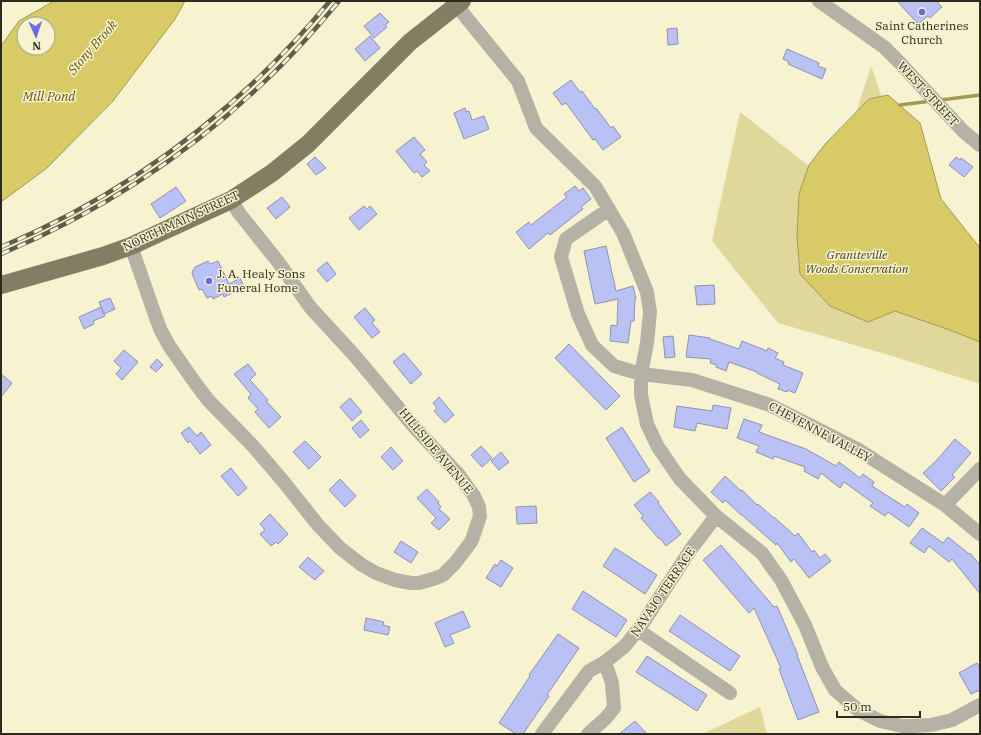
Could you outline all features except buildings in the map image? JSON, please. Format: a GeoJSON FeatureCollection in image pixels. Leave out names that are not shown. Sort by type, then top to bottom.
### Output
{"type":"FeatureCollection","features":[{"type":"Feature","properties":{"kind":"main road","name":"NORTH MAIN STREET"},"geometry":{"type":"LineString","coordinates":[[1,285],[103,256],[131,246],[231,200],[272,172],[308,144],[410,42],[459,3]]}},
{"type":"Feature","properties":{"kind":"street","name":"WEST STREET"},"geometry":{"type":"LineString","coordinates":[[818,1],[884,47],[963,131],[980,145]]}},
{"type":"Feature","properties":{"kind":"street"},"geometry":{"type":"LineString","coordinates":[[459,3],[518,81],[536,128],[595,186],[623,232],[647,292],[650,312],[647,343],[641,374],[641,394],[647,424],[658,447],[680,479],[716,516],[762,553],[781,580],[805,625],[822,667],[835,690],[858,710],[880,721],[902,726],[931,725],[952,720],[980,705]]}},
{"type":"Feature","properties":{"kind":"street","name":"HILLSIDE AVENUE"},"geometry":{"type":"LineString","coordinates":[[131,246],[156,318],[170,347],[208,400],[253,446],[318,525],[340,548],[362,565],[376,573],[395,580],[411,583],[419,583],[436,578],[455,563],[471,542],[480,516],[479,507],[474,496],[459,475],[310,307],[239,213],[231,200]]}},
{"type":"Feature","properties":{"kind":"street","name":"CHEYENNE VALLEY"},"geometry":{"type":"LineString","coordinates":[[609,209],[566,239],[561,257],[578,314],[592,345],[614,366],[641,374],[692,380],[770,405],[857,449],[945,505],[980,534]]}},
{"type":"Feature","properties":{"kind":"street"},"geometry":{"type":"LineString","coordinates":[[945,505],[980,469]]}},
{"type":"Feature","properties":{"kind":"street","name":"NAVAJO TERRACE"},"geometry":{"type":"LineString","coordinates":[[542,734],[589,671],[605,662],[625,646],[638,630],[691,549],[716,516]]}},
{"type":"Feature","properties":{"kind":"street"},"geometry":{"type":"LineString","coordinates":[[638,630],[730,693]]}},
{"type":"Feature","properties":{"kind":"street"},"geometry":{"type":"LineString","coordinates":[[588,734],[606,718],[614,708],[612,683],[605,662]]}},
{"type":"Feature","properties":{"kind":"green space","name":"Graniteville Woods Conservation"},"geometry":{"type":"Polygon","coordinates":[[[871,66],[921,212],[980,254],[980,384],[889,355],[778,323],[712,241],[740,112],[833,185],[871,66]]]}},
{"type":"Feature","properties":{"kind":"green space"},"geometry":{"type":"Polygon","coordinates":[[[760,707],[767,734],[702,734],[760,707]]]}},
{"type":"Feature","properties":{"kind":"water","name":"Mill Pond"},"geometry":{"type":"Polygon","coordinates":[[[54,1],[185,1],[175,19],[113,101],[47,168],[1,202],[1,46],[16,25],[16,56],[56,56],[56,16],[28,16],[54,1]]]}},
{"type":"Feature","properties":{"kind":"water"},"geometry":{"type":"Polygon","coordinates":[[[888,95],[920,123],[941,199],[980,248],[980,342],[895,311],[868,322],[830,306],[800,274],[797,236],[799,194],[809,165],[826,143],[869,99],[888,95]]]}},
{"type":"Feature","properties":{"kind":"waterway"},"geometry":{"type":"LineString","coordinates":[[941,100],[980,95]]}},
{"type":"Feature","properties":{"kind":"waterway"},"geometry":{"type":"LineString","coordinates":[[900,105],[931,101]]}},
{"type":"Feature","properties":{"kind":"railway"},"geometry":{"type":"LineString","coordinates":[[1,247],[49,225],[95,201],[181,144],[221,112],[259,77],[330,1]]}},
{"type":"Feature","properties":{"kind":"railway"},"geometry":{"type":"LineString","coordinates":[[1,254],[37,238],[106,201],[140,180],[204,135],[234,110],[283,64],[339,1]]}},
{"type":"Feature","properties":{"kind":"place","name":"Saint Catherines Church"},"geometry":{"type":"Point","coordinates":[922,12]}},
{"type":"Feature","properties":{"kind":"place","name":"J. A. Healy Sons Funeral Home"},"geometry":{"type":"Point","coordinates":[209,281]}},
{"type":"Feature","properties":{"kind":"water label","name":"Stony Brook"},"geometry":{"type":"Point","coordinates":[92,47]}}]}
